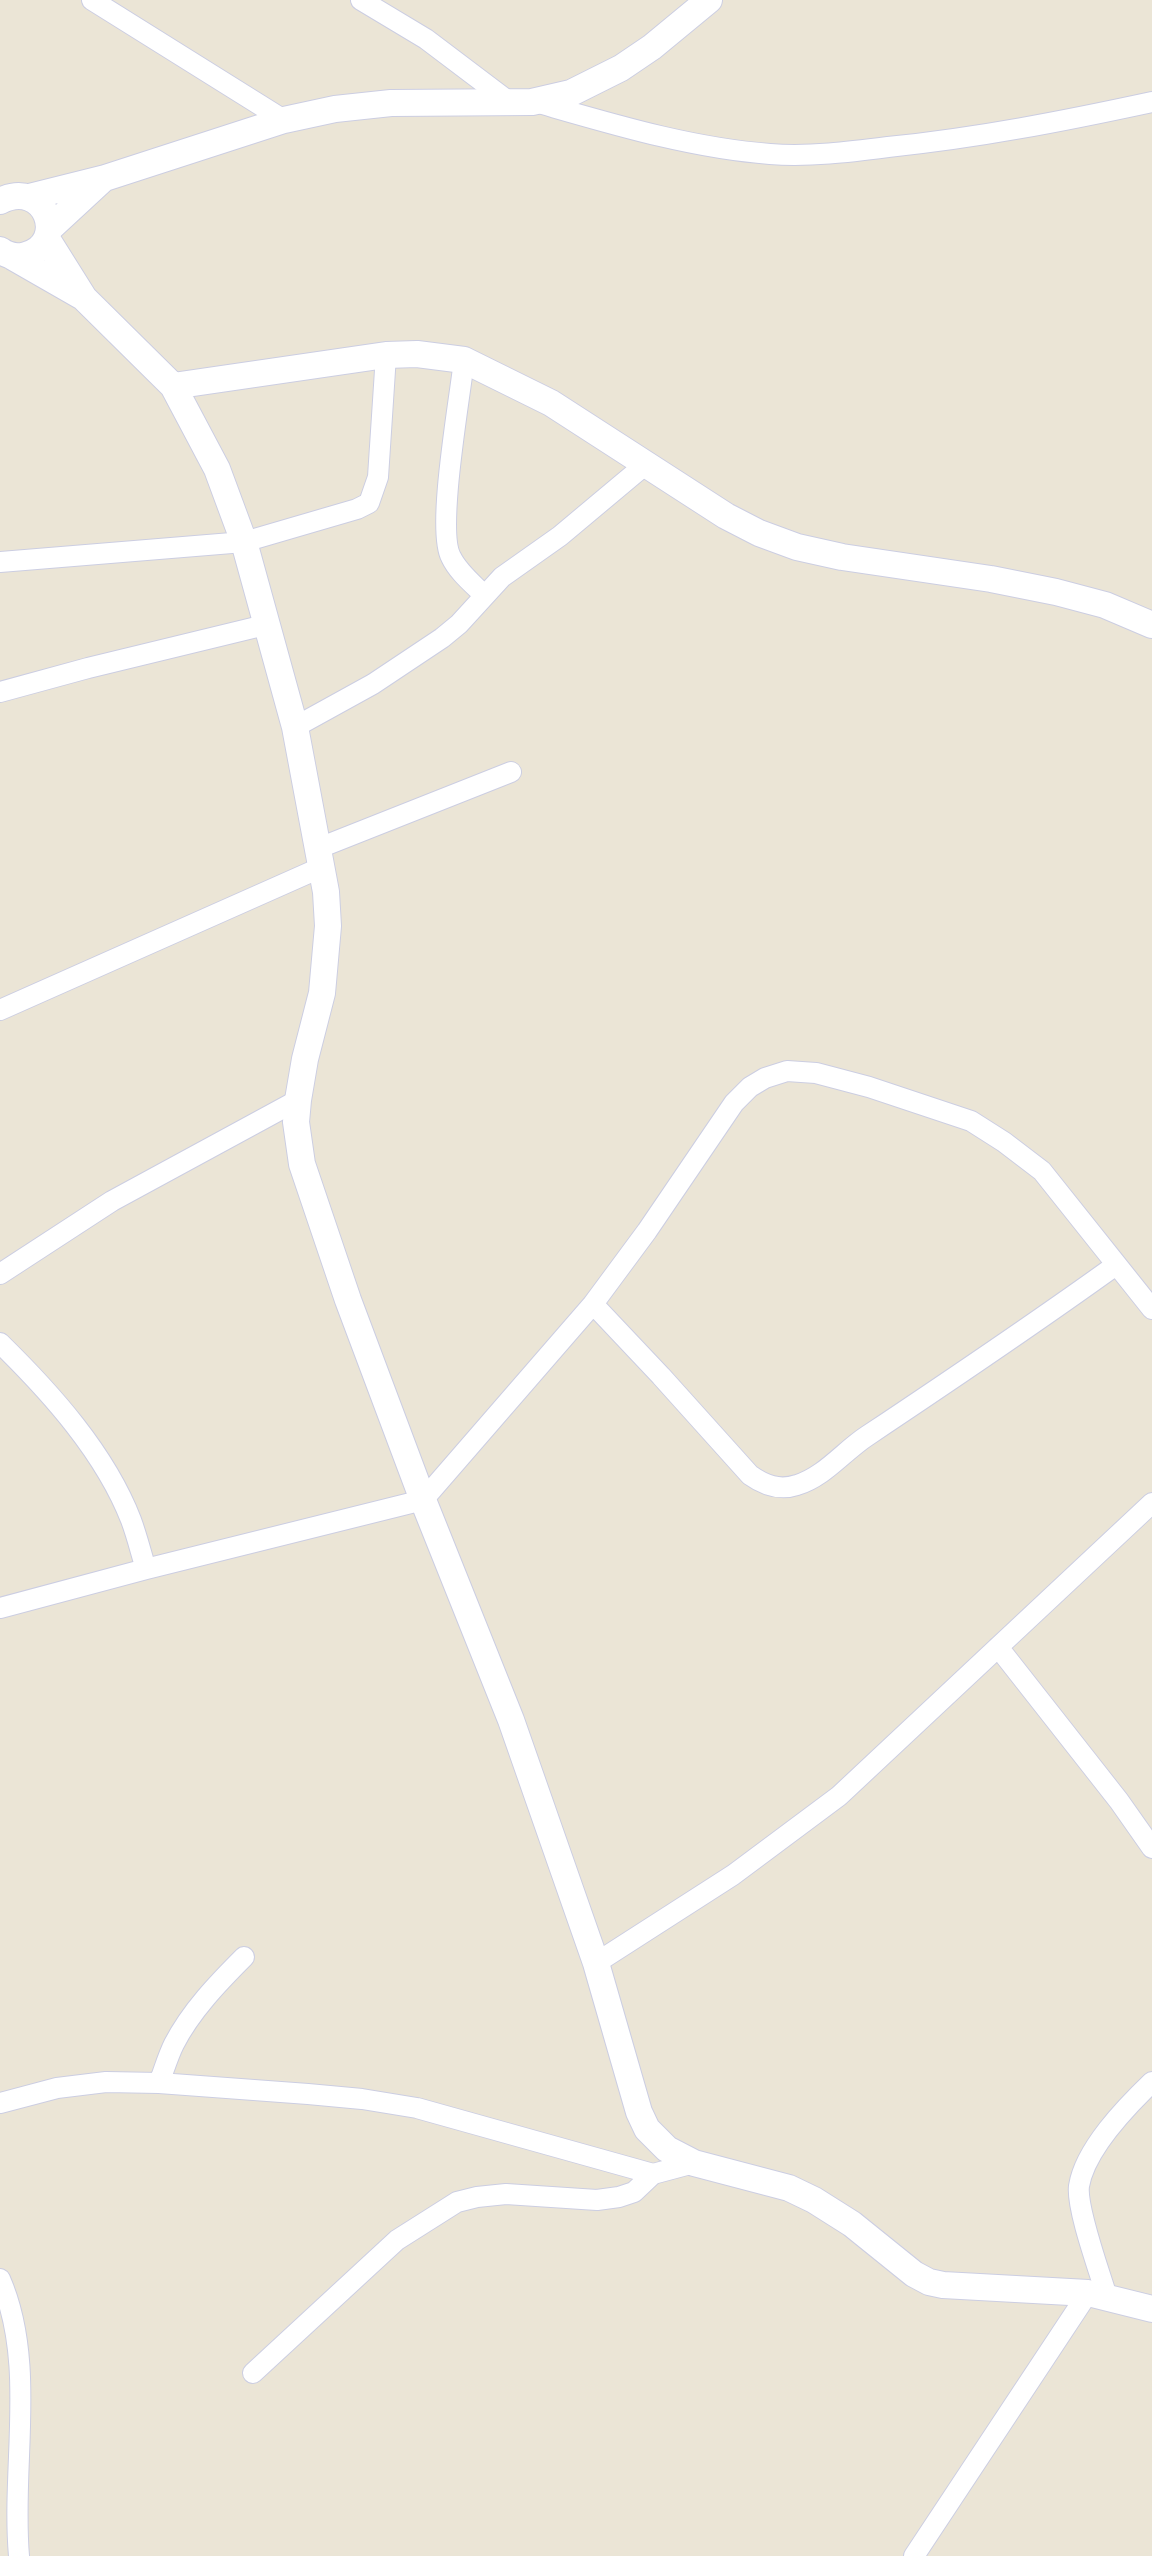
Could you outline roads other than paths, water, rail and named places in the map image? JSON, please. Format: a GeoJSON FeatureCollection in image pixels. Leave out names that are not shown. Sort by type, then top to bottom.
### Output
{"type":"FeatureCollection","features":[{"type":"Feature","properties":{"kind":"street"},"geometry":{"type":"LineString","coordinates":[[92,0],[284,120]]}},
{"type":"Feature","properties":{"kind":"street"},"geometry":{"type":"LineString","coordinates":[[361,0],[426,39],[520,102],[640,132],[770,154],[835,153],[917,144],[1038,127],[1152,102]]}},
{"type":"Feature","properties":{"kind":"street"},"geometry":{"type":"LineString","coordinates":[[10,196],[105,178],[284,120],[335,108],[391,103],[520,102],[571,93],[621,68],[709,0]]}},
{"type":"Feature","properties":{"kind":"street"},"geometry":{"type":"LineString","coordinates":[[4,253],[33,253],[48,234],[105,178]]}},
{"type":"Feature","properties":{"kind":"street"},"geometry":{"type":"LineString","coordinates":[[10,196],[44,210],[49,219],[48,234],[84,298]]}},
{"type":"Feature","properties":{"kind":"street"},"geometry":{"type":"LineString","coordinates":[[4,253],[84,298],[173,386],[217,469],[244,542],[265,626],[282,676],[295,727],[320,857],[328,926],[322,993],[305,1059],[298,1100],[296,1122],[302,1164],[348,1300],[423,1500],[511,1720],[597,1963],[639,2112],[647,2129],[667,2150],[694,2163],[789,2188],[814,2200],[852,2224],[883,2251],[929,2282],[943,2285],[1098,2295],[1152,2309]]}},
{"type":"Feature","properties":{"kind":"street"},"geometry":{"type":"LineString","coordinates":[[173,386],[386,355],[417,354],[464,360],[551,404],[726,516],[759,533],[797,547],[842,557],[991,579],[1056,592],[1104,605],[1152,625]]}},
{"type":"Feature","properties":{"kind":"street"},"geometry":{"type":"LineString","coordinates":[[0,562],[244,542],[357,509],[369,503],[378,477],[386,355]]}},
{"type":"Feature","properties":{"kind":"street"},"geometry":{"type":"LineString","coordinates":[[464,360],[446,509],[446,542],[456,566],[484,595]]}},
{"type":"Feature","properties":{"kind":"street"},"geometry":{"type":"LineString","coordinates":[[295,727],[373,684],[442,638],[459,624],[502,577],[560,536],[646,464]]}},
{"type":"Feature","properties":{"kind":"street"},"geometry":{"type":"LineString","coordinates":[[0,692],[88,668],[265,626]]}},
{"type":"Feature","properties":{"kind":"street"},"geometry":{"type":"LineString","coordinates":[[0,1010],[320,857],[511,772]]}},
{"type":"Feature","properties":{"kind":"street"},"geometry":{"type":"LineString","coordinates":[[0,1608],[423,1500],[593,1304],[647,1231],[734,1103],[750,1087],[765,1078],[787,1071],[816,1073],[869,1087],[971,1121],[1004,1142],[1042,1171],[1152,1309]]}},
{"type":"Feature","properties":{"kind":"street"},"geometry":{"type":"LineString","coordinates":[[0,1274],[112,1201],[298,1100]]}},
{"type":"Feature","properties":{"kind":"street"},"geometry":{"type":"LineString","coordinates":[[593,1304],[750,1475],[760,1483],[779,1488],[796,1486],[814,1477],[864,1438],[1017,1336],[1116,1265]]}},
{"type":"Feature","properties":{"kind":"street"},"geometry":{"type":"LineString","coordinates":[[0,1343],[40,1382],[91,1448],[131,1520],[146,1569]]}},
{"type":"Feature","properties":{"kind":"street"},"geometry":{"type":"LineString","coordinates":[[597,1963],[733,1875],[839,1796],[1152,1503]]}},
{"type":"Feature","properties":{"kind":"street"},"geometry":{"type":"LineString","coordinates":[[998,1647],[1119,1801],[1152,1848]]}},
{"type":"Feature","properties":{"kind":"street"},"geometry":{"type":"LineString","coordinates":[[159,2083],[174,2044],[187,2024],[216,1986],[244,1957]]}},
{"type":"Feature","properties":{"kind":"street"},"geometry":{"type":"LineString","coordinates":[[914,2556],[1098,2295],[1079,2188],[1084,2167],[1093,2151],[1137,2096],[1152,2082]]}},
{"type":"Feature","properties":{"kind":"street"},"geometry":{"type":"LineString","coordinates":[[0,2103],[57,2088],[96,2083],[159,2083],[362,2099],[417,2108],[653,2174]]}},
{"type":"Feature","properties":{"kind":"street"},"geometry":{"type":"LineString","coordinates":[[253,2373],[397,2240],[457,2202],[506,2194],[597,2200],[619,2197],[634,2192],[653,2174],[694,2163]]}},
{"type":"Feature","properties":{"kind":"street"},"geometry":{"type":"LineString","coordinates":[[0,2279],[12,2312],[20,2376],[16,2488],[19,2556]]}}]}
